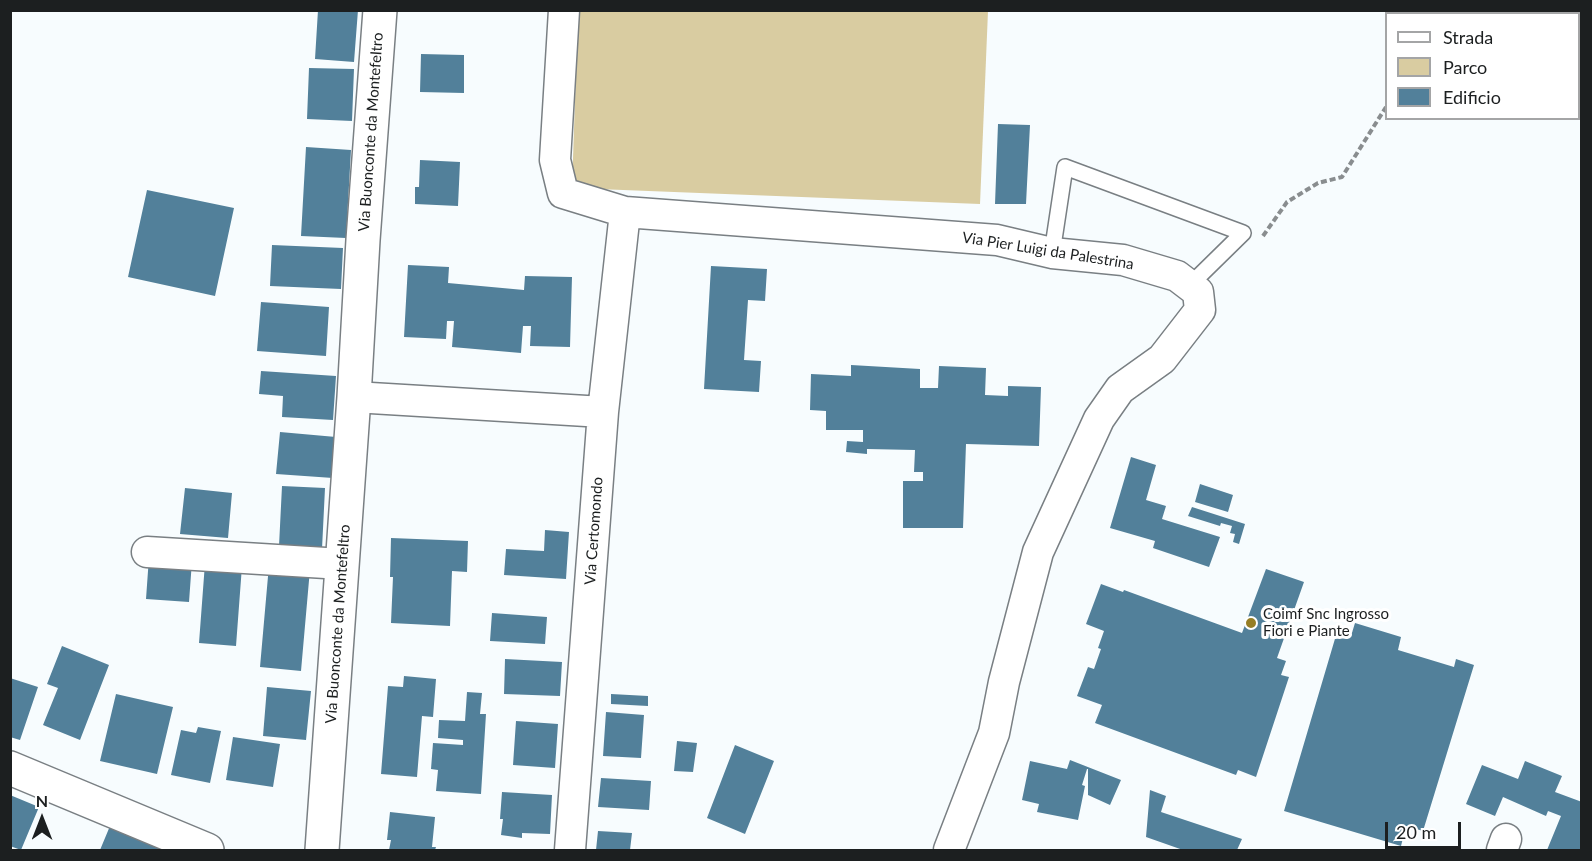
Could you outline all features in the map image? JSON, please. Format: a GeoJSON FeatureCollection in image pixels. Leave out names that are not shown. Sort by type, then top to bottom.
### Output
{"type":"FeatureCollection","features":[{"type":"Feature","properties":{"kind":"street","name":"Via Buonconte da Montefeltro"},"geometry":{"type":"LineString","coordinates":[[322,850],[380,10]]}},
{"type":"Feature","properties":{"kind":"street","name":"Via Pier Luigi da Palestrina"},"geometry":{"type":"LineString","coordinates":[[564,10],[555,160],[563,194],[626,212],[997,240],[1052,253],[1123,260],[1177,276],[1190,285]]}},
{"type":"Feature","properties":{"kind":"street","name":"Via Certomondo"},"geometry":{"type":"LineString","coordinates":[[570,850],[603,412],[626,212]]}},
{"type":"Feature","properties":{"kind":"street"},"geometry":{"type":"LineString","coordinates":[[949,850],[993,733],[1038,552],[1099,418],[1120,389],[1162,359],[1200,310],[1198,292],[1190,285]]}},
{"type":"Feature","properties":{"kind":"street"},"geometry":{"type":"LineString","coordinates":[[354,397],[603,412]]}},
{"type":"Feature","properties":{"kind":"street"},"geometry":{"type":"LineString","coordinates":[[147,552],[342,564]]}},
{"type":"Feature","properties":{"kind":"street"},"geometry":{"type":"LineString","coordinates":[[10,768],[207,850]]}},
{"type":"Feature","properties":{"kind":"lane"},"geometry":{"type":"LineString","coordinates":[[1052,253],[1065,167],[1243,233],[1190,285]]}},
{"type":"Feature","properties":{"kind":"path"},"geometry":{"type":"LineString","coordinates":[[1287,202],[1318,183],[1342,177],[1385,109]]}},
{"type":"Feature","properties":{"kind":"green space"},"geometry":{"type":"Polygon","coordinates":[[[578,11],[988,11],[980,204],[572,188],[578,11]]]}},
{"type":"Feature","properties":{"kind":"building"},"geometry":{"type":"Polygon","coordinates":[[[318,10],[358,10],[354,62],[315,59],[318,10]]]}},
{"type":"Feature","properties":{"kind":"building"},"geometry":{"type":"Polygon","coordinates":[[[421,54],[464,55],[464,93],[420,92],[421,54]]]}},
{"type":"Feature","properties":{"kind":"building"},"geometry":{"type":"Polygon","coordinates":[[[309,68],[354,69],[352,121],[307,119],[309,68]]]}},
{"type":"Feature","properties":{"kind":"building"},"geometry":{"type":"Polygon","coordinates":[[[998,124],[1030,125],[1026,204],[995,204],[998,124]]]}},
{"type":"Feature","properties":{"kind":"building"},"geometry":{"type":"Polygon","coordinates":[[[306,147],[351,150],[346,238],[301,236],[306,147]]]}},
{"type":"Feature","properties":{"kind":"building"},"geometry":{"type":"Polygon","coordinates":[[[420,160],[460,162],[458,206],[415,204],[415,187],[419,187],[420,160]]]}},
{"type":"Feature","properties":{"kind":"building"},"geometry":{"type":"Polygon","coordinates":[[[147,190],[234,208],[215,296],[128,277],[147,190]]]}},
{"type":"Feature","properties":{"kind":"building"},"geometry":{"type":"Polygon","coordinates":[[[272,245],[343,248],[341,289],[270,286],[272,245]]]}},
{"type":"Feature","properties":{"kind":"building"},"geometry":{"type":"Polygon","coordinates":[[[408,265],[449,267],[448,283],[524,290],[525,276],[572,277],[570,347],[530,346],[531,326],[523,326],[521,353],[452,347],[454,321],[447,321],[446,339],[404,337],[408,265]]]}},
{"type":"Feature","properties":{"kind":"building"},"geometry":{"type":"Polygon","coordinates":[[[711,266],[767,269],[765,301],[748,300],[744,360],[761,361],[759,392],[704,389],[711,266]]]}},
{"type":"Feature","properties":{"kind":"building"},"geometry":{"type":"Polygon","coordinates":[[[261,302],[329,307],[326,356],[257,351],[261,302]]]}},
{"type":"Feature","properties":{"kind":"building"},"geometry":{"type":"Polygon","coordinates":[[[851,365],[920,369],[920,388],[938,388],[939,366],[986,368],[985,395],[1008,396],[1008,386],[1041,387],[1039,446],[966,444],[963,528],[903,528],[903,481],[923,481],[923,472],[914,472],[915,450],[867,449],[867,454],[846,452],[847,441],[863,442],[863,430],[826,430],[826,411],[810,410],[811,374],[851,376],[851,365]]]}},
{"type":"Feature","properties":{"kind":"building"},"geometry":{"type":"Polygon","coordinates":[[[261,371],[336,376],[333,420],[282,417],[283,396],[259,394],[261,371]]]}},
{"type":"Feature","properties":{"kind":"building"},"geometry":{"type":"Polygon","coordinates":[[[280,432],[336,437],[333,478],[276,474],[280,432]]]}},
{"type":"Feature","properties":{"kind":"building"},"geometry":{"type":"Polygon","coordinates":[[[1131,457],[1156,465],[1146,500],[1166,506],[1162,519],[1220,537],[1209,567],[1153,548],[1155,541],[1110,528],[1131,457]]]}},
{"type":"Feature","properties":{"kind":"building"},"geometry":{"type":"Polygon","coordinates":[[[1200,484],[1233,495],[1228,512],[1195,502],[1200,484]]]}},
{"type":"Feature","properties":{"kind":"building"},"geometry":{"type":"Polygon","coordinates":[[[282,486],[325,488],[322,549],[279,546],[282,486]]]}},
{"type":"Feature","properties":{"kind":"building"},"geometry":{"type":"Polygon","coordinates":[[[185,488],[232,493],[228,538],[180,534],[185,488]]]}},
{"type":"Feature","properties":{"kind":"building"},"geometry":{"type":"Polygon","coordinates":[[[1192,507],[1245,524],[1239,544],[1233,542],[1235,534],[1230,533],[1232,526],[1221,523],[1220,526],[1188,516],[1192,507]]]}},
{"type":"Feature","properties":{"kind":"building"},"geometry":{"type":"Polygon","coordinates":[[[545,530],[569,532],[566,579],[504,575],[506,549],[544,551],[545,530]]]}},
{"type":"Feature","properties":{"kind":"building"},"geometry":{"type":"Polygon","coordinates":[[[391,538],[468,541],[467,572],[452,571],[450,626],[391,623],[393,577],[390,577],[391,538]]]}},
{"type":"Feature","properties":{"kind":"building"},"geometry":{"type":"Polygon","coordinates":[[[149,557],[192,561],[189,602],[146,599],[149,557]]]}},
{"type":"Feature","properties":{"kind":"building"},"geometry":{"type":"Polygon","coordinates":[[[205,563],[242,566],[236,646],[199,643],[205,563]]]}},
{"type":"Feature","properties":{"kind":"building"},"geometry":{"type":"Polygon","coordinates":[[[269,565],[310,569],[301,671],[260,667],[269,565]]]}},
{"type":"Feature","properties":{"kind":"building"},"geometry":{"type":"Polygon","coordinates":[[[1266,569],[1304,582],[1277,658],[1286,661],[1281,675],[1289,677],[1256,777],[1238,770],[1236,775],[1095,723],[1102,705],[1077,696],[1088,667],[1094,669],[1101,649],[1098,648],[1104,631],[1086,624],[1101,584],[1123,592],[1124,590],[1242,633],[1266,569]]]}},
{"type":"Feature","properties":{"kind":"building"},"geometry":{"type":"Polygon","coordinates":[[[492,613],[547,617],[545,644],[490,641],[492,613]]]}},
{"type":"Feature","properties":{"kind":"building"},"geometry":{"type":"Polygon","coordinates":[[[1355,623],[1401,637],[1398,650],[1454,667],[1456,659],[1474,665],[1423,831],[1406,826],[1401,846],[1284,811],[1337,632],[1351,636],[1355,623]]]}},
{"type":"Feature","properties":{"kind":"building"},"geometry":{"type":"Polygon","coordinates":[[[62,646],[109,665],[80,740],[43,725],[58,688],[47,684],[62,646]]]}},
{"type":"Feature","properties":{"kind":"building"},"geometry":{"type":"Polygon","coordinates":[[[505,659],[562,662],[560,696],[504,694],[505,659]]]}},
{"type":"Feature","properties":{"kind":"building"},"geometry":{"type":"Polygon","coordinates":[[[404,676],[436,679],[433,717],[422,716],[417,777],[381,774],[388,686],[403,687],[404,676]]]}},
{"type":"Feature","properties":{"kind":"building"},"geometry":{"type":"Polygon","coordinates":[[[10,678],[38,687],[20,740],[10,737],[10,678]]]}},
{"type":"Feature","properties":{"kind":"building"},"geometry":{"type":"Polygon","coordinates":[[[267,687],[311,691],[306,740],[263,736],[267,687]]]}},
{"type":"Feature","properties":{"kind":"building"},"geometry":{"type":"Polygon","coordinates":[[[467,692],[482,693],[480,714],[486,714],[481,794],[436,791],[438,770],[431,769],[433,743],[463,745],[463,740],[438,738],[439,720],[465,721],[467,692]]]}},
{"type":"Feature","properties":{"kind":"building"},"geometry":{"type":"Polygon","coordinates":[[[116,694],[173,707],[157,774],[100,761],[116,694]]]}},
{"type":"Feature","properties":{"kind":"building"},"geometry":{"type":"Polygon","coordinates":[[[611,694],[648,696],[648,706],[611,704],[611,694]]]}},
{"type":"Feature","properties":{"kind":"building"},"geometry":{"type":"Polygon","coordinates":[[[606,712],[644,715],[641,758],[603,756],[606,712]]]}},
{"type":"Feature","properties":{"kind":"building"},"geometry":{"type":"Polygon","coordinates":[[[516,721],[558,724],[555,768],[513,765],[516,721]]]}},
{"type":"Feature","properties":{"kind":"building"},"geometry":{"type":"Polygon","coordinates":[[[198,727],[221,731],[210,783],[171,775],[181,730],[196,733],[198,727]]]}},
{"type":"Feature","properties":{"kind":"building"},"geometry":{"type":"Polygon","coordinates":[[[233,737],[280,744],[273,787],[226,780],[233,737]]]}},
{"type":"Feature","properties":{"kind":"building"},"geometry":{"type":"Polygon","coordinates":[[[677,741],[697,743],[693,772],[674,771],[677,741]]]}},
{"type":"Feature","properties":{"kind":"building"},"geometry":{"type":"Polygon","coordinates":[[[735,745],[774,761],[745,834],[707,818],[735,745]]]}},
{"type":"Feature","properties":{"kind":"building"},"geometry":{"type":"Polygon","coordinates":[[[1070,760],[1121,780],[1110,805],[1088,795],[1088,769],[1082,785],[1085,786],[1078,820],[1037,812],[1039,804],[1022,800],[1030,761],[1067,769],[1070,760]]]}},
{"type":"Feature","properties":{"kind":"building"},"geometry":{"type":"Polygon","coordinates":[[[1525,761],[1562,776],[1555,792],[1582,802],[1582,850],[1547,850],[1561,816],[1548,811],[1546,816],[1503,797],[1495,816],[1466,804],[1482,765],[1518,779],[1525,761]]]}},
{"type":"Feature","properties":{"kind":"building"},"geometry":{"type":"Polygon","coordinates":[[[601,778],[651,781],[649,810],[598,807],[601,778]]]}},
{"type":"Feature","properties":{"kind":"building"},"geometry":{"type":"Polygon","coordinates":[[[1150,790],[1166,796],[1161,812],[1242,839],[1237,850],[1183,850],[1146,837],[1150,790]]]}},
{"type":"Feature","properties":{"kind":"building"},"geometry":{"type":"Polygon","coordinates":[[[502,792],[552,795],[550,834],[522,833],[522,838],[501,835],[502,792]]]}},
{"type":"Feature","properties":{"kind":"building"},"geometry":{"type":"Polygon","coordinates":[[[10,795],[39,807],[21,850],[10,846],[10,795]]]}},
{"type":"Feature","properties":{"kind":"building"},"geometry":{"type":"Polygon","coordinates":[[[390,812],[435,817],[432,847],[436,847],[435,850],[389,850],[391,840],[387,840],[390,812]]]}},
{"type":"Feature","properties":{"kind":"building"},"geometry":{"type":"Polygon","coordinates":[[[110,826],[168,850],[100,850],[110,826]]]}},
{"type":"Feature","properties":{"kind":"building"},"geometry":{"type":"Polygon","coordinates":[[[598,831],[632,833],[630,850],[596,850],[598,831]]]}},
{"type":"Feature","properties":{"kind":"place","name":"Coimf Snc Ingrosso Fiori e Piante"},"geometry":{"type":"Point","coordinates":[1251,623]}}]}
